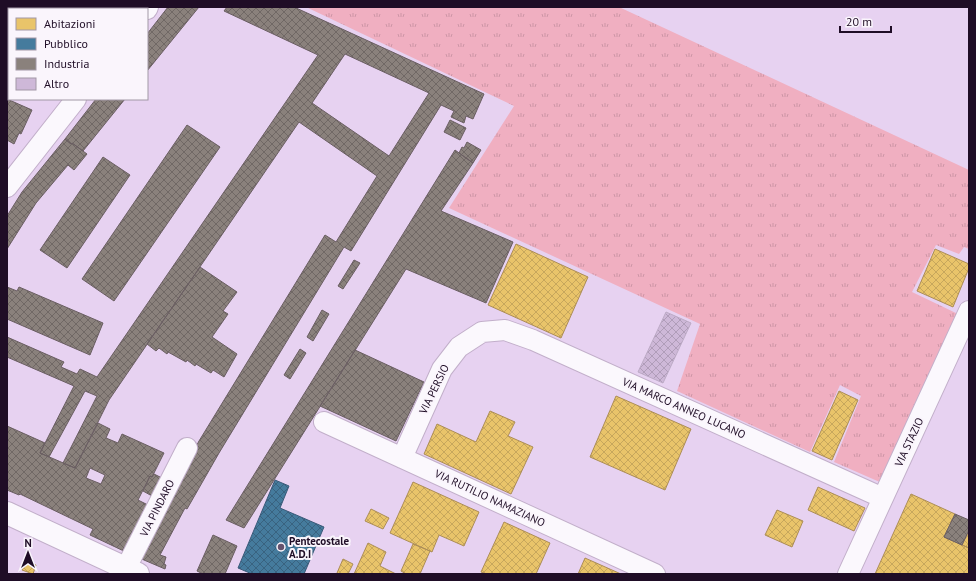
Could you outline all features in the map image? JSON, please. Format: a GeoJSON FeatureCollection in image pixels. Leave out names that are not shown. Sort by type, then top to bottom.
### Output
{"type":"FeatureCollection","features":[{"type":"Feature","properties":{"kind":"street"},"geometry":{"type":"LineString","coordinates":[[7,187],[75,100]]}},
{"type":"Feature","properties":{"kind":"street","name":"VIA STAZIO"},"geometry":{"type":"LineString","coordinates":[[848,574],[969,311]]}},
{"type":"Feature","properties":{"kind":"street","name":"VIA MARCO ANNEO LUCANO"},"geometry":{"type":"LineString","coordinates":[[482,332],[505,330],[533,340],[883,498]]}},
{"type":"Feature","properties":{"kind":"street","name":"VIA PERSIO"},"geometry":{"type":"LineString","coordinates":[[402,458],[442,369],[459,347],[482,332]]}},
{"type":"Feature","properties":{"kind":"street","name":"VIA RUTILIO NAMAZIANO"},"geometry":{"type":"LineString","coordinates":[[324,422],[655,574]]}},
{"type":"Feature","properties":{"kind":"street","name":"VIA PINDARO"},"geometry":{"type":"LineString","coordinates":[[132,571],[187,448]]}},
{"type":"Feature","properties":{"kind":"street"},"geometry":{"type":"LineString","coordinates":[[7,513],[132,571]]}},
{"type":"Feature","properties":{"kind":"green space"},"geometry":{"type":"Polygon","coordinates":[[[306,7],[619,7],[969,170],[969,249],[964,247],[959,254],[936,245],[912,292],[958,314],[882,483],[834,462],[861,396],[840,385],[810,452],[677,391],[700,324],[449,208],[514,106],[306,7]]]}},
{"type":"Feature","properties":{"kind":"building: Abitazioni"},"geometry":{"type":"Polygon","coordinates":[[[516,244],[588,277],[561,338],[488,305],[516,244]]]}},
{"type":"Feature","properties":{"kind":"building: Abitazioni"},"geometry":{"type":"Polygon","coordinates":[[[935,249],[969,264],[969,268],[953,307],[917,291],[935,249]]]}},
{"type":"Feature","properties":{"kind":"building: Abitazioni"},"geometry":{"type":"Polygon","coordinates":[[[839,391],[858,400],[832,460],[812,451],[839,391]]]}},
{"type":"Feature","properties":{"kind":"building: Abitazioni"},"geometry":{"type":"Polygon","coordinates":[[[616,396],[691,429],[665,490],[590,457],[616,396]]]}},
{"type":"Feature","properties":{"kind":"building: Abitazioni"},"geometry":{"type":"Polygon","coordinates":[[[490,411],[515,422],[508,436],[533,447],[511,494],[424,454],[437,424],[476,442],[490,411]]]}},
{"type":"Feature","properties":{"kind":"building: Abitazioni"},"geometry":{"type":"Polygon","coordinates":[[[413,482],[479,512],[464,546],[439,535],[432,552],[390,533],[413,482]]]}},
{"type":"Feature","properties":{"kind":"building: Abitazioni"},"geometry":{"type":"Polygon","coordinates":[[[818,487],[865,508],[854,531],[808,510],[818,487]]]}},
{"type":"Feature","properties":{"kind":"building: Abitazioni"},"geometry":{"type":"Polygon","coordinates":[[[911,494],[955,514],[944,537],[969,548],[969,574],[875,574],[911,494]]]}},
{"type":"Feature","properties":{"kind":"building: Abitazioni"},"geometry":{"type":"Polygon","coordinates":[[[371,509],[389,518],[383,529],[365,521],[371,509]]]}},
{"type":"Feature","properties":{"kind":"building: Abitazioni"},"geometry":{"type":"Polygon","coordinates":[[[777,510],[803,521],[792,547],[765,535],[777,510]]]}},
{"type":"Feature","properties":{"kind":"building: Abitazioni"},"geometry":{"type":"Polygon","coordinates":[[[504,522],[550,543],[536,574],[486,574],[481,572],[504,522]]]}},
{"type":"Feature","properties":{"kind":"building: Abitazioni"},"geometry":{"type":"Polygon","coordinates":[[[969,530],[969,548],[962,545],[969,530]]]}},
{"type":"Feature","properties":{"kind":"building: Abitazioni"},"geometry":{"type":"Polygon","coordinates":[[[368,543],[386,552],[380,566],[396,574],[354,574],[368,543]]]}},
{"type":"Feature","properties":{"kind":"building: Abitazioni"},"geometry":{"type":"Polygon","coordinates":[[[413,544],[430,551],[420,574],[406,574],[401,571],[413,544]]]}},
{"type":"Feature","properties":{"kind":"building: Abitazioni"},"geometry":{"type":"Polygon","coordinates":[[[585,558],[621,574],[578,574],[585,558]]]}},
{"type":"Feature","properties":{"kind":"building: Abitazioni"},"geometry":{"type":"Polygon","coordinates":[[[343,559],[353,564],[348,574],[337,573],[343,559]]]}},
{"type":"Feature","properties":{"kind":"building: Abitazioni"},"geometry":{"type":"Polygon","coordinates":[[[26,561],[36,565],[33,574],[22,570],[26,561]]]}},
{"type":"Feature","properties":{"kind":"building: Pubblico","name":"Pentecostale A.D.I"},"geometry":{"type":"Polygon","coordinates":[[[275,480],[289,486],[280,508],[324,527],[304,574],[252,574],[238,568],[275,480]]]}},
{"type":"Feature","properties":{"kind":"building: Industria"},"geometry":{"type":"Polygon","coordinates":[[[168,7],[199,7],[148,70],[148,33],[168,7]]]}},
{"type":"Feature","properties":{"kind":"building: Industria"},"geometry":{"type":"Polygon","coordinates":[[[227,7],[294,7],[484,94],[473,119],[466,116],[464,123],[451,117],[454,111],[441,105],[351,251],[344,247],[219,453],[187,509],[185,508],[160,555],[166,557],[164,564],[166,565],[165,569],[137,557],[199,441],[325,235],[336,242],[377,176],[299,122],[109,400],[75,468],[63,463],[97,396],[85,391],[49,457],[40,453],[74,386],[7,357],[7,337],[64,362],[61,367],[77,374],[80,369],[97,377],[318,55],[224,11],[227,7]],[[345,54],[312,103],[389,156],[429,93],[345,54]]]}},
{"type":"Feature","properties":{"kind":"building: Industria"},"geometry":{"type":"Polygon","coordinates":[[[7,99],[32,110],[21,134],[19,133],[14,144],[7,140],[7,99]]]}},
{"type":"Feature","properties":{"kind":"building: Industria"},"geometry":{"type":"Polygon","coordinates":[[[95,100],[124,100],[83,151],[65,139],[95,100]]]}},
{"type":"Feature","properties":{"kind":"building: Industria"},"geometry":{"type":"Polygon","coordinates":[[[450,120],[466,128],[460,140],[444,132],[450,120]]]}},
{"type":"Feature","properties":{"kind":"building: Industria"},"geometry":{"type":"Polygon","coordinates":[[[187,125],[220,147],[114,301],[82,279],[187,125]]]}},
{"type":"Feature","properties":{"kind":"building: Industria"},"geometry":{"type":"Polygon","coordinates":[[[65,139],[87,154],[74,170],[68,165],[36,203],[7,249],[7,216],[22,192],[65,139]]]}},
{"type":"Feature","properties":{"kind":"building: Industria"},"geometry":{"type":"Polygon","coordinates":[[[467,142],[481,150],[473,163],[459,153],[467,142]]]}},
{"type":"Feature","properties":{"kind":"building: Industria"},"geometry":{"type":"Polygon","coordinates":[[[455,150],[473,163],[441,211],[513,242],[486,303],[406,269],[244,528],[226,520],[455,150]]]}},
{"type":"Feature","properties":{"kind":"building: Industria"},"geometry":{"type":"Polygon","coordinates":[[[103,157],[130,175],[67,268],[40,250],[103,157]]]}},
{"type":"Feature","properties":{"kind":"building: Industria"},"geometry":{"type":"Polygon","coordinates":[[[354,260],[360,263],[343,289],[338,286],[354,260]]]}},
{"type":"Feature","properties":{"kind":"building: Industria"},"geometry":{"type":"Polygon","coordinates":[[[200,267],[237,292],[223,311],[228,314],[212,337],[237,354],[224,377],[213,370],[211,373],[196,364],[195,366],[187,360],[186,362],[168,352],[167,354],[159,348],[156,351],[147,344],[200,267]]]}},
{"type":"Feature","properties":{"kind":"building: Industria"},"geometry":{"type":"Polygon","coordinates":[[[7,287],[17,291],[19,287],[103,323],[90,355],[7,319],[7,287]]]}},
{"type":"Feature","properties":{"kind":"building: Industria"},"geometry":{"type":"Polygon","coordinates":[[[322,310],[329,314],[313,341],[307,337],[322,310]]]}},
{"type":"Feature","properties":{"kind":"building: Industria"},"geometry":{"type":"Polygon","coordinates":[[[300,349],[306,353],[290,379],[284,375],[300,349]]]}},
{"type":"Feature","properties":{"kind":"building: Industria"},"geometry":{"type":"Polygon","coordinates":[[[355,350],[424,382],[396,441],[320,406],[355,350]]]}},
{"type":"Feature","properties":{"kind":"building: Industria"},"geometry":{"type":"Polygon","coordinates":[[[98,423],[110,429],[106,438],[118,443],[122,434],[164,453],[138,500],[150,506],[128,553],[90,535],[93,529],[20,494],[19,495],[7,490],[7,426],[45,443],[40,453],[75,468],[98,423]],[[90,468],[86,478],[101,484],[105,475],[90,468]]]}},
{"type":"Feature","properties":{"kind":"building: Industria"},"geometry":{"type":"Polygon","coordinates":[[[154,474],[162,478],[152,496],[143,491],[150,476],[152,477],[154,474]]]}},
{"type":"Feature","properties":{"kind":"building: Industria"},"geometry":{"type":"Polygon","coordinates":[[[955,514],[969,520],[969,530],[962,545],[944,537],[955,514]]]}},
{"type":"Feature","properties":{"kind":"building: Industria"},"geometry":{"type":"Polygon","coordinates":[[[213,535],[237,546],[225,574],[203,574],[197,571],[213,535]]]}},
{"type":"Feature","properties":{"kind":"building: Altro"},"geometry":{"type":"Polygon","coordinates":[[[666,312],[691,323],[663,383],[638,372],[666,312]]]}},
{"type":"Feature","properties":{"kind":"place","name":"Pentecostale A.D.I"},"geometry":{"type":"Point","coordinates":[281,547]}}]}
